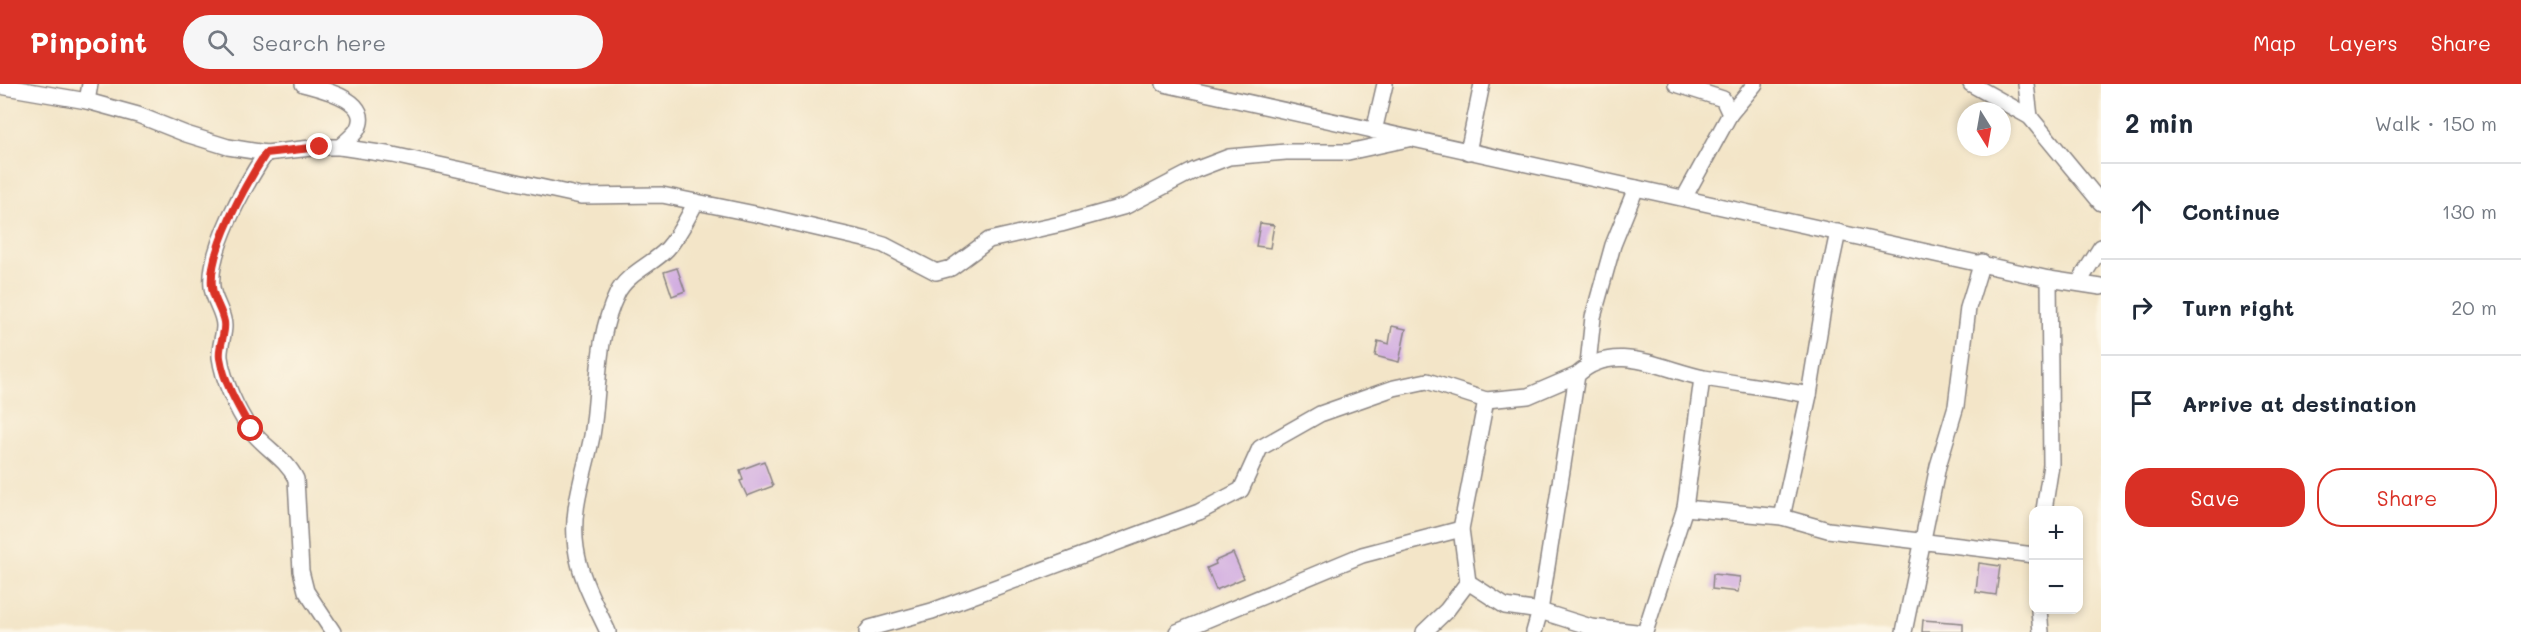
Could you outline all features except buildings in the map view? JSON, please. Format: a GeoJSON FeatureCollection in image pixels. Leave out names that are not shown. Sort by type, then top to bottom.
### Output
{"type":"FeatureCollection","features":[{"type":"Feature","properties":{"kind":"street"},"geometry":{"type":"LineString","coordinates":[[87,101],[90,84]]}},
{"type":"Feature","properties":{"kind":"street"},"geometry":{"type":"LineString","coordinates":[[303,84],[340,95],[358,110],[360,121],[357,130],[340,147]]}},
{"type":"Feature","properties":{"kind":"street"},"geometry":{"type":"LineString","coordinates":[[1164,84],[1408,139],[1982,262],[2049,279],[2101,287]]}},
{"type":"Feature","properties":{"kind":"street"},"geometry":{"type":"LineString","coordinates":[[1374,131],[1385,84]]}},
{"type":"Feature","properties":{"kind":"street"},"geometry":{"type":"LineString","coordinates":[[1468,152],[1482,84]]}},
{"type":"Feature","properties":{"kind":"street"},"geometry":{"type":"LineString","coordinates":[[1676,84],[1723,99],[1730,114]]}},
{"type":"Feature","properties":{"kind":"street"},"geometry":{"type":"LineString","coordinates":[[1684,198],[1730,114],[1755,84]]}},
{"type":"Feature","properties":{"kind":"street"},"geometry":{"type":"LineString","coordinates":[[1971,84],[2030,117],[2101,203]]}},
{"type":"Feature","properties":{"kind":"street"},"geometry":{"type":"LineString","coordinates":[[2026,84],[2030,117]]}},
{"type":"Feature","properties":{"kind":"street"},"geometry":{"type":"LineString","coordinates":[[0,86],[87,101],[138,115],[218,144],[266,153],[340,147],[393,155],[581,196],[662,195],[864,239],[884,245],[936,272],[951,268],[989,240],[1061,224],[1126,206],[1195,170],[1229,157],[1286,152],[1348,152],[1408,139]]}},
{"type":"Feature","properties":{"kind":"street"},"geometry":{"type":"LineString","coordinates":[[266,153],[251,176],[213,262],[212,289],[224,324],[220,357],[229,386],[251,429],[291,468],[296,479],[300,513],[301,571],[306,591],[333,632]]}},
{"type":"Feature","properties":{"kind":"street"},"geometry":{"type":"LineString","coordinates":[[1534,632],[1540,611],[1593,317],[1613,245],[1636,188]]}},
{"type":"Feature","properties":{"kind":"street"},"geometry":{"type":"LineString","coordinates":[[608,632],[584,581],[575,544],[576,504],[596,409],[600,344],[617,292],[667,249],[696,202]]}},
{"type":"Feature","properties":{"kind":"street"},"geometry":{"type":"LineString","coordinates":[[1782,517],[1809,395],[1838,232]]}},
{"type":"Feature","properties":{"kind":"street"},"geometry":{"type":"LineString","coordinates":[[2079,282],[2101,246]]}},
{"type":"Feature","properties":{"kind":"street"},"geometry":{"type":"LineString","coordinates":[[1904,632],[1938,466],[1956,406],[1968,308],[1982,262]]}},
{"type":"Feature","properties":{"kind":"street"},"geometry":{"type":"LineString","coordinates":[[2045,506],[2050,465],[2049,279]]}},
{"type":"Feature","properties":{"kind":"street"},"geometry":{"type":"LineString","coordinates":[[867,632],[870,628],[952,604],[1198,512],[1241,490],[1260,448],[1320,414],[1394,388],[1427,381],[1486,400],[1528,396],[1606,359],[1636,359],[1702,378],[1809,395]]}},
{"type":"Feature","properties":{"kind":"street"},"geometry":{"type":"LineString","coordinates":[[1645,632],[1685,508],[1702,378]]}},
{"type":"Feature","properties":{"kind":"street"},"geometry":{"type":"LineString","coordinates":[[1424,632],[1447,610],[1468,582],[1461,529],[1486,400]]}},
{"type":"Feature","properties":{"kind":"street"},"geometry":{"type":"LineString","coordinates":[[1685,508],[1782,517],[1828,530],[2029,554]]}},
{"type":"Feature","properties":{"kind":"street"},"geometry":{"type":"LineString","coordinates":[[1177,632],[1362,555],[1461,529]]}},
{"type":"Feature","properties":{"kind":"street"},"geometry":{"type":"LineString","coordinates":[[1468,582],[1505,606],[1540,611],[1591,627],[1636,632]]}},
{"type":"Feature","properties":{"kind":"street"},"geometry":{"type":"LineString","coordinates":[[2039,614],[2041,632]]}},
{"type":"Feature","properties":{"kind":"route"},"geometry":{"type":"LineString","coordinates":[[251,429],[229,386],[220,357],[224,324],[212,289],[213,262],[251,176],[266,153],[320,147]]}}]}
